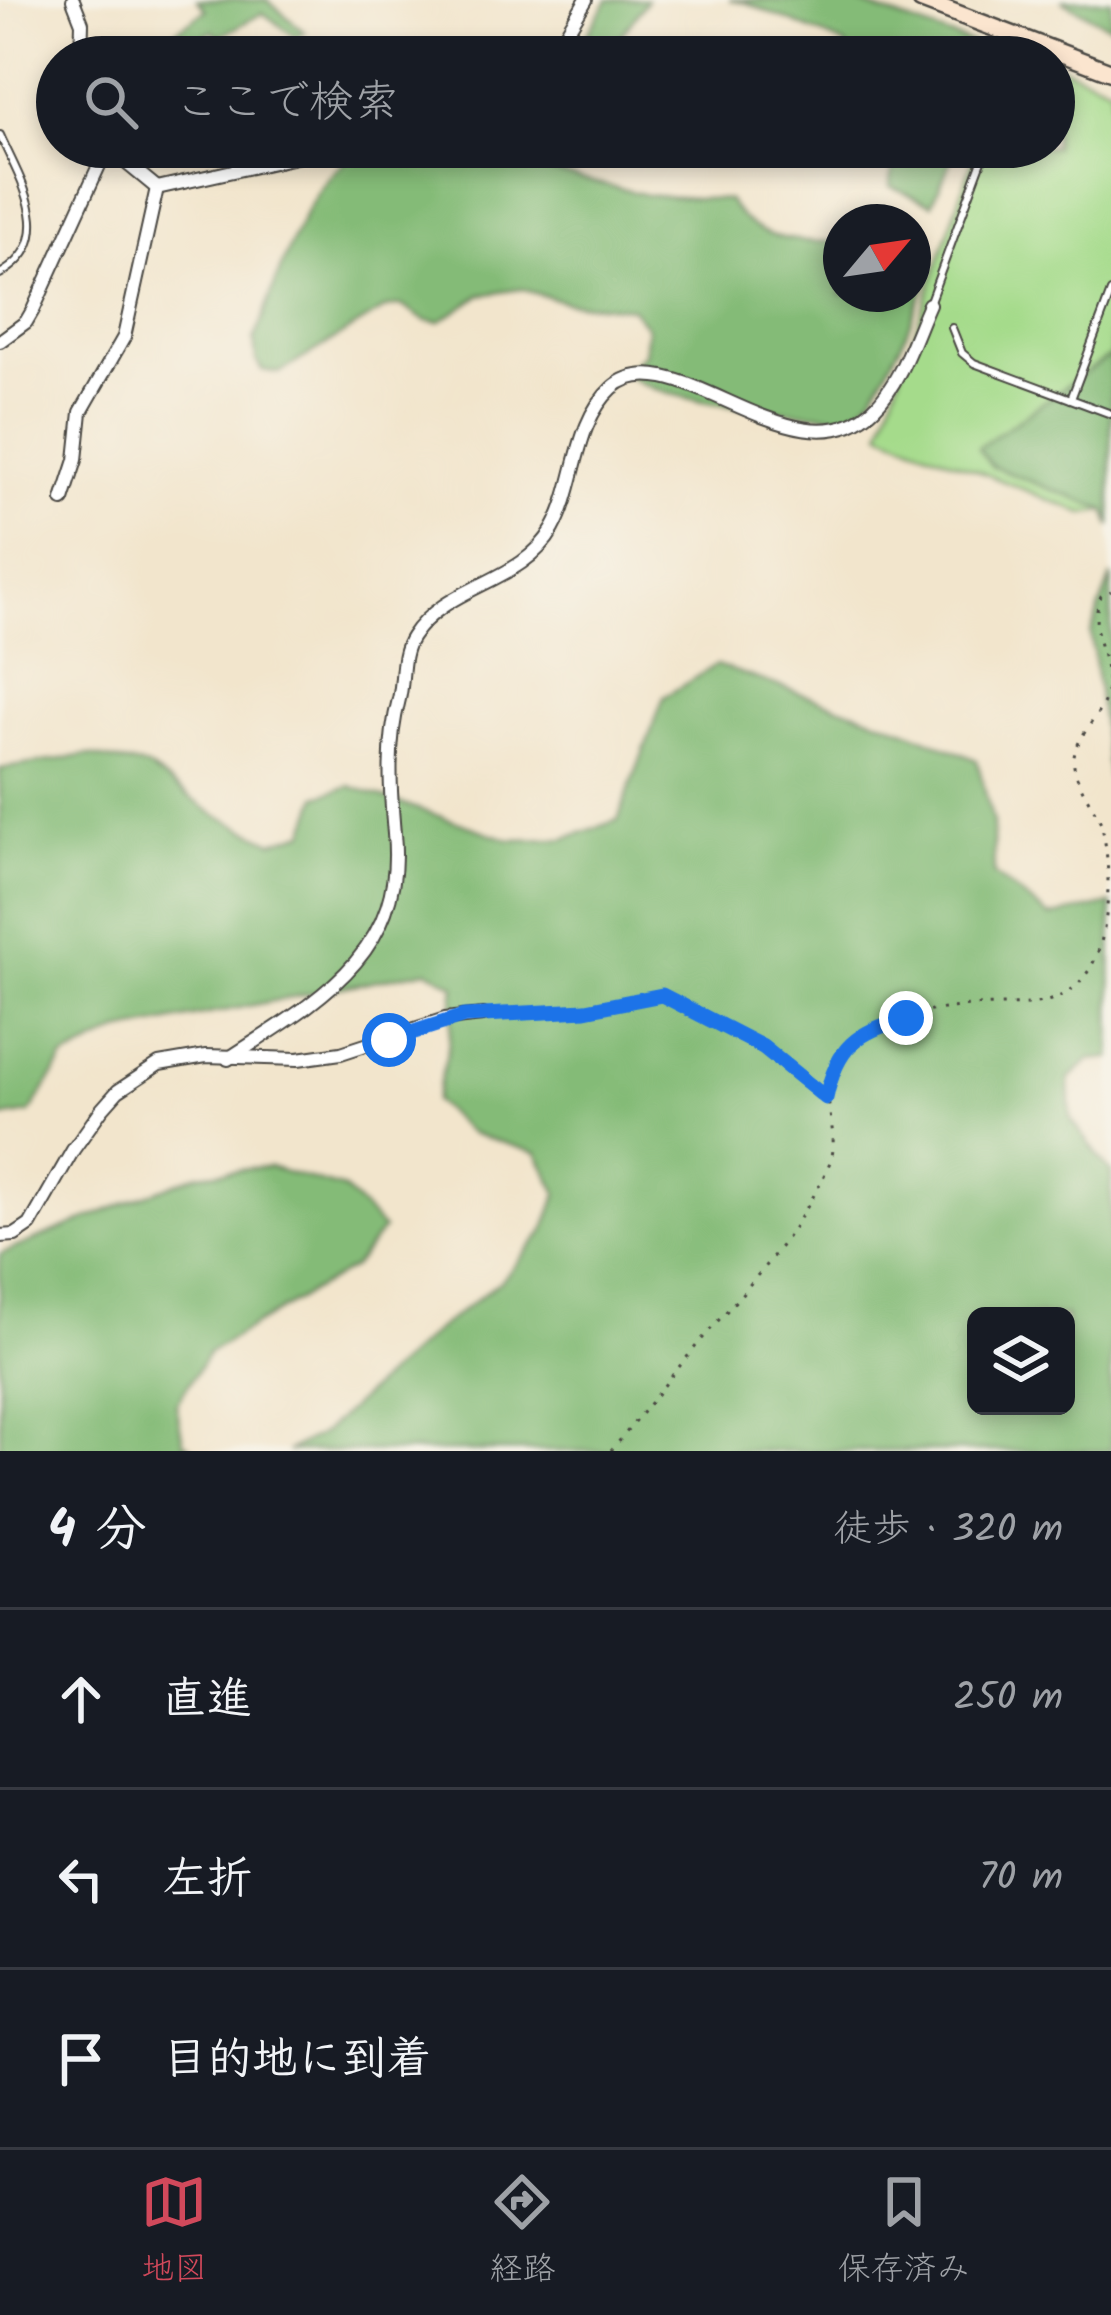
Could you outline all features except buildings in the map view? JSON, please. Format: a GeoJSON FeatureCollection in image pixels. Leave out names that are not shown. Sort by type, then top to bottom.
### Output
{"type":"FeatureCollection","features":[{"type":"Feature","properties":{"kind":"street"},"geometry":{"type":"LineString","coordinates":[[73,0],[82,36]]}},
{"type":"Feature","properties":{"kind":"street"},"geometry":{"type":"LineString","coordinates":[[565,36],[586,0]]}},
{"type":"Feature","properties":{"kind":"street"},"geometry":{"type":"LineString","coordinates":[[929,1],[999,36]]}},
{"type":"Feature","properties":{"kind":"street"},"geometry":{"type":"LineString","coordinates":[[1075,62],[1111,72]]}},
{"type":"Feature","properties":{"kind":"street"},"geometry":{"type":"LineString","coordinates":[[0,341],[26,322],[33,310],[97,168]]}},
{"type":"Feature","properties":{"kind":"street"},"geometry":{"type":"LineString","coordinates":[[133,168],[157,188]]}},
{"type":"Feature","properties":{"kind":"street"},"geometry":{"type":"LineString","coordinates":[[157,188],[246,168]]}},
{"type":"Feature","properties":{"kind":"street"},"geometry":{"type":"LineString","coordinates":[[63,500],[76,460],[81,412],[124,337],[157,188]]}},
{"type":"Feature","properties":{"kind":"street"},"geometry":{"type":"LineString","coordinates":[[228,1059],[288,1022],[338,982],[379,935],[393,883],[392,723],[410,638],[443,605],[537,554],[566,501],[584,429],[612,388],[623,379],[656,377],[708,391],[816,433],[836,431],[876,407],[925,312]]}},
{"type":"Feature","properties":{"kind":"street"},"geometry":{"type":"LineString","coordinates":[[0,1236],[15,1235],[30,1226],[73,1150],[118,1090],[159,1064],[206,1056],[298,1059],[341,1053],[445,1019],[483,1015]]}},
{"type":"Feature","properties":{"kind":"lane"},"geometry":{"type":"LineString","coordinates":[[0,135],[34,218],[30,243],[10,269],[0,274]]}},
{"type":"Feature","properties":{"kind":"lane"},"geometry":{"type":"LineString","coordinates":[[931,299],[979,168]]}},
{"type":"Feature","properties":{"kind":"lane"},"geometry":{"type":"LineString","coordinates":[[1071,399],[1111,292]]}},
{"type":"Feature","properties":{"kind":"lane"},"geometry":{"type":"LineString","coordinates":[[952,328],[962,353],[974,363],[1111,414]]}},
{"type":"Feature","properties":{"kind":"path"},"geometry":{"type":"LineString","coordinates":[[611,1451],[755,1281],[801,1214],[832,1154],[826,1098],[840,1053],[870,1031],[906,1018],[971,1006],[1039,1005],[1074,986],[1092,965],[1106,926],[1108,843],[1074,765],[1075,750],[1106,698],[1109,676],[1094,625],[1100,596],[1111,591]]}},
{"type":"Feature","properties":{"kind":"path"},"geometry":{"type":"LineString","coordinates":[[483,1015],[586,1010],[662,995],[763,1047],[826,1098]]}},
{"type":"Feature","properties":{"kind":"green space"},"geometry":{"type":"Polygon","coordinates":[[[197,0],[267,0],[305,32],[295,36],[263,13],[221,36],[213,31],[204,36],[176,36],[174,32],[206,10],[197,0]]]}},
{"type":"Feature","properties":{"kind":"green space"},"geometry":{"type":"Polygon","coordinates":[[[608,0],[647,0],[620,36],[586,36],[608,0]]]}},
{"type":"Feature","properties":{"kind":"green space"},"geometry":{"type":"Polygon","coordinates":[[[729,0],[849,0],[950,36],[825,36],[729,0]]]}},
{"type":"Feature","properties":{"kind":"green space"},"geometry":{"type":"Polygon","coordinates":[[[1061,0],[1111,0],[1111,27],[1061,0]]]}},
{"type":"Feature","properties":{"kind":"green space"},"geometry":{"type":"Polygon","coordinates":[[[1075,72],[1111,87],[1111,510],[1084,514],[881,432],[921,312],[931,312],[931,284],[970,168],[1075,168],[1075,72]]]}},
{"type":"Feature","properties":{"kind":"green space"},"geometry":{"type":"Polygon","coordinates":[[[339,168],[543,168],[647,195],[728,200],[763,232],[823,241],[823,312],[914,312],[874,394],[851,417],[699,400],[643,384],[623,372],[644,354],[647,327],[632,308],[565,302],[521,289],[481,295],[439,322],[424,320],[401,305],[386,308],[279,373],[262,370],[254,340],[298,227],[339,168]]]}},
{"type":"Feature","properties":{"kind":"green space"},"geometry":{"type":"Polygon","coordinates":[[[893,168],[948,168],[932,204],[890,186],[893,168]]]}},
{"type":"Feature","properties":{"kind":"green space"},"geometry":{"type":"Polygon","coordinates":[[[1111,355],[1111,527],[1105,510],[991,466],[978,448],[1111,355]]]}},
{"type":"Feature","properties":{"kind":"green space"},"geometry":{"type":"Polygon","coordinates":[[[1111,576],[1111,796],[1091,633],[1111,576]]]}},
{"type":"Feature","properties":{"kind":"green space"},"geometry":{"type":"Polygon","coordinates":[[[716,665],[892,724],[977,760],[993,823],[994,875],[1050,917],[1111,904],[1111,1058],[1090,1060],[1069,1079],[1071,1119],[1111,1173],[1111,1451],[287,1451],[324,1432],[433,1333],[503,1279],[544,1232],[558,1193],[537,1153],[469,1133],[435,1101],[448,1049],[455,985],[427,970],[119,1032],[64,1059],[30,1113],[0,1118],[0,769],[87,755],[147,767],[214,814],[273,842],[305,832],[318,796],[350,786],[510,840],[564,839],[618,820],[664,697],[716,665]]]}},
{"type":"Feature","properties":{"kind":"green space"},"geometry":{"type":"Polygon","coordinates":[[[269,1167],[344,1189],[383,1229],[353,1267],[209,1352],[176,1404],[183,1442],[196,1451],[0,1451],[0,1254],[198,1174],[269,1167]]]}},
{"type":"Feature","properties":{"kind":"route"},"geometry":{"type":"LineString","coordinates":[[389,1040],[445,1019],[586,1010],[662,995],[763,1047],[826,1098],[845,1047],[870,1031],[906,1018]]}}]}
